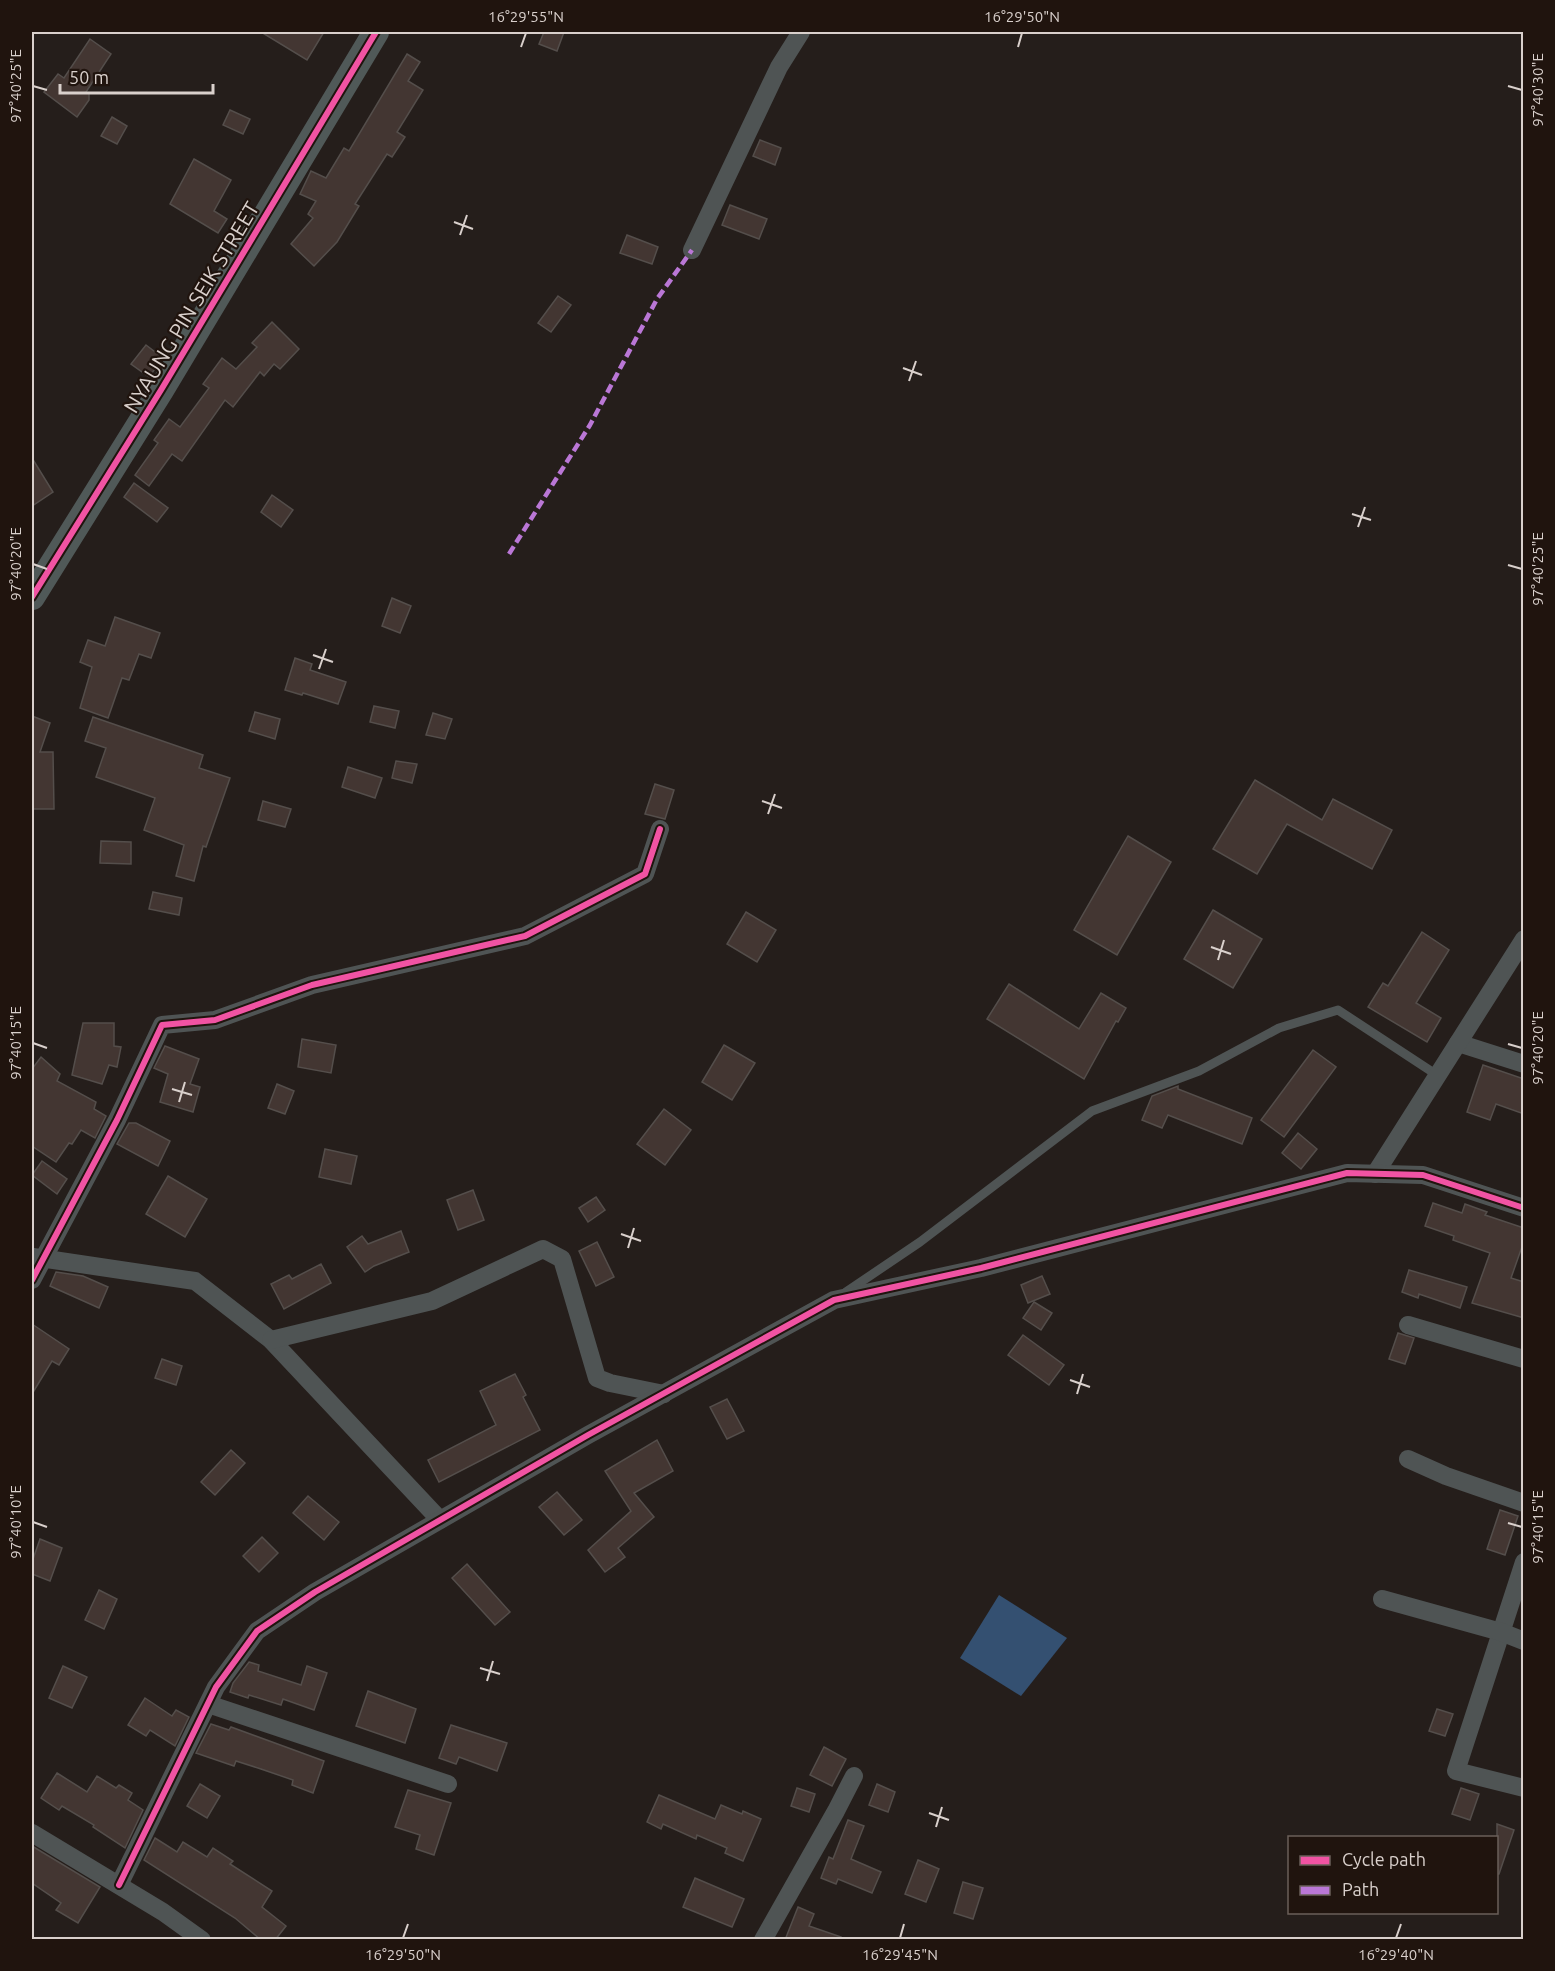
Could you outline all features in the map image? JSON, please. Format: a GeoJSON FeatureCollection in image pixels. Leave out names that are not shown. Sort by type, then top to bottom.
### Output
{"type":"FeatureCollection","features":[{"type":"Feature","properties":{"kind":"street","name":"NYAUNG PIN SEIK STREET"},"geometry":{"type":"LineString","coordinates":[[32,597],[161,390],[376,32]]}},
{"type":"Feature","properties":{"kind":"street"},"geometry":{"type":"LineString","coordinates":[[692,250],[796,33]]}},
{"type":"Feature","properties":{"kind":"street"},"geometry":{"type":"LineString","coordinates":[[32,1280],[38,1258],[117,1120],[162,1025],[215,1020],[312,985],[525,936],[645,874],[660,829]]}},
{"type":"Feature","properties":{"kind":"street"},"geometry":{"type":"LineString","coordinates":[[1375,1174],[1524,939]]}},
{"type":"Feature","properties":{"kind":"street"},"geometry":{"type":"LineString","coordinates":[[1458,1043],[1524,1064]]}},
{"type":"Feature","properties":{"kind":"street"},"geometry":{"type":"LineString","coordinates":[[119,1885],[216,1687],[257,1631],[315,1592],[440,1520],[834,1300],[981,1268],[1347,1173],[1423,1175],[1524,1208]]}},
{"type":"Feature","properties":{"kind":"street"},"geometry":{"type":"LineString","coordinates":[[271,1340],[432,1301],[543,1249],[562,1259],[597,1378],[610,1383],[664,1394]]}},
{"type":"Feature","properties":{"kind":"street"},"geometry":{"type":"LineString","coordinates":[[38,1258],[195,1281],[271,1340],[440,1520]]}},
{"type":"Feature","properties":{"kind":"street"},"geometry":{"type":"LineString","coordinates":[[1408,1325],[1524,1359]]}},
{"type":"Feature","properties":{"kind":"street"},"geometry":{"type":"LineString","coordinates":[[1408,1459],[1446,1476],[1524,1503]]}},
{"type":"Feature","properties":{"kind":"street"},"geometry":{"type":"LineString","coordinates":[[1524,1562],[1456,1771],[1524,1788]]}},
{"type":"Feature","properties":{"kind":"street"},"geometry":{"type":"LineString","coordinates":[[1382,1599],[1501,1632],[1524,1641]]}},
{"type":"Feature","properties":{"kind":"street"},"geometry":{"type":"LineString","coordinates":[[208,1704],[448,1784]]}},
{"type":"Feature","properties":{"kind":"street"},"geometry":{"type":"LineString","coordinates":[[763,1940],[837,1811],[854,1776]]}},
{"type":"Feature","properties":{"kind":"street"},"geometry":{"type":"LineString","coordinates":[[32,1833],[119,1885],[202,1940]]}},
{"type":"Feature","properties":{"kind":"lane"},"geometry":{"type":"LineString","coordinates":[[834,1300],[920,1242],[1092,1111],[1199,1071],[1280,1028],[1338,1010],[1437,1075]]}},
{"type":"Feature","properties":{"kind":"water"},"geometry":{"type":"Polygon","coordinates":[[[999,1595],[1067,1638],[1021,1696],[960,1658],[999,1595]]]}},
{"type":"Feature","properties":{"kind":"building"},"geometry":{"type":"Polygon","coordinates":[[[261,32],[324,32],[307,60],[261,32]]]}},
{"type":"Feature","properties":{"kind":"building"},"geometry":{"type":"Polygon","coordinates":[[[544,32],[564,32],[557,51],[539,44],[544,32]]]}},
{"type":"Feature","properties":{"kind":"building"},"geometry":{"type":"Polygon","coordinates":[[[90,39],[111,54],[86,92],[89,94],[89,100],[77,117],[44,92],[58,74],[64,78],[90,39]]]}},
{"type":"Feature","properties":{"kind":"building"},"geometry":{"type":"Polygon","coordinates":[[[407,54],[420,62],[408,81],[423,90],[397,132],[405,137],[392,157],[387,154],[355,204],[359,206],[337,242],[314,266],[291,244],[313,218],[308,214],[316,201],[300,194],[311,171],[326,178],[344,148],[349,151],[407,54]]]}},
{"type":"Feature","properties":{"kind":"building"},"geometry":{"type":"Polygon","coordinates":[[[230,110],[250,119],[243,134],[223,125],[230,110]]]}},
{"type":"Feature","properties":{"kind":"building"},"geometry":{"type":"Polygon","coordinates":[[[112,117],[127,126],[117,144],[101,136],[112,117]]]}},
{"type":"Feature","properties":{"kind":"building"},"geometry":{"type":"Polygon","coordinates":[[[760,140],[781,148],[775,165],[753,156],[760,140]]]}},
{"type":"Feature","properties":{"kind":"building"},"geometry":{"type":"Polygon","coordinates":[[[194,159],[231,180],[214,211],[227,219],[218,233],[170,204],[194,159]]]}},
{"type":"Feature","properties":{"kind":"building"},"geometry":{"type":"Polygon","coordinates":[[[730,205],[767,219],[759,239],[722,225],[730,205]]]}},
{"type":"Feature","properties":{"kind":"building"},"geometry":{"type":"Polygon","coordinates":[[[627,235],[658,247],[652,264],[620,253],[627,235]]]}},
{"type":"Feature","properties":{"kind":"building"},"geometry":{"type":"Polygon","coordinates":[[[558,296],[571,305],[551,332],[538,323],[558,296]]]}},
{"type":"Feature","properties":{"kind":"building"},"geometry":{"type":"Polygon","coordinates":[[[272,322],[299,349],[280,369],[274,364],[264,376],[260,372],[233,407],[225,400],[182,461],[172,454],[149,486],[135,475],[158,443],[154,440],[169,419],[180,427],[209,388],[203,384],[222,358],[236,369],[257,347],[252,343],[272,322]]]}},
{"type":"Feature","properties":{"kind":"building"},"geometry":{"type":"Polygon","coordinates":[[[146,345],[163,358],[149,377],[131,364],[146,345]]]}},
{"type":"Feature","properties":{"kind":"building"},"geometry":{"type":"Polygon","coordinates":[[[32,458],[53,492],[32,506],[32,458]]]}},
{"type":"Feature","properties":{"kind":"building"},"geometry":{"type":"Polygon","coordinates":[[[134,483],[168,508],[157,522],[124,497],[134,483]]]}},
{"type":"Feature","properties":{"kind":"building"},"geometry":{"type":"Polygon","coordinates":[[[272,495],[293,510],[281,527],[261,512],[272,495]]]}},
{"type":"Feature","properties":{"kind":"building"},"geometry":{"type":"Polygon","coordinates":[[[392,598],[411,606],[400,633],[382,626],[392,598]]]}},
{"type":"Feature","properties":{"kind":"building"},"geometry":{"type":"Polygon","coordinates":[[[115,617],[160,633],[151,658],[139,654],[129,680],[122,678],[108,718],[80,708],[92,667],[80,662],[88,640],[105,646],[115,617]]]}},
{"type":"Feature","properties":{"kind":"building"},"geometry":{"type":"Polygon","coordinates":[[[295,658],[312,664],[310,670],[346,682],[338,704],[285,690],[295,658]]]}},
{"type":"Feature","properties":{"kind":"building"},"geometry":{"type":"Polygon","coordinates":[[[374,706],[399,711],[395,728],[370,722],[374,706]]]}},
{"type":"Feature","properties":{"kind":"building"},"geometry":{"type":"Polygon","coordinates":[[[255,712],[280,719],[275,739],[249,731],[255,712]]]}},
{"type":"Feature","properties":{"kind":"building"},"geometry":{"type":"Polygon","coordinates":[[[433,713],[452,719],[445,739],[426,735],[433,713]]]}},
{"type":"Feature","properties":{"kind":"building"},"geometry":{"type":"Polygon","coordinates":[[[32,716],[50,723],[40,752],[53,752],[54,809],[32,809],[32,716]]]}},
{"type":"Feature","properties":{"kind":"building"},"geometry":{"type":"Polygon","coordinates":[[[93,717],[203,755],[199,768],[230,778],[206,847],[203,846],[194,881],[176,876],[184,845],[144,830],[155,798],[96,777],[106,748],[85,741],[93,717]]]}},
{"type":"Feature","properties":{"kind":"building"},"geometry":{"type":"Polygon","coordinates":[[[396,761],[417,764],[412,783],[392,778],[396,761]]]}},
{"type":"Feature","properties":{"kind":"building"},"geometry":{"type":"Polygon","coordinates":[[[348,767],[382,778],[375,798],[342,787],[348,767]]]}},
{"type":"Feature","properties":{"kind":"building"},"geometry":{"type":"Polygon","coordinates":[[[1255,780],[1322,820],[1333,799],[1392,830],[1372,869],[1287,824],[1257,874],[1213,849],[1255,780]]]}},
{"type":"Feature","properties":{"kind":"building"},"geometry":{"type":"Polygon","coordinates":[[[655,784],[674,790],[665,819],[645,814],[655,784]]]}},
{"type":"Feature","properties":{"kind":"building"},"geometry":{"type":"Polygon","coordinates":[[[263,801],[291,809],[285,827],[258,820],[263,801]]]}},
{"type":"Feature","properties":{"kind":"building"},"geometry":{"type":"Polygon","coordinates":[[[1128,836],[1171,862],[1117,955],[1074,930],[1128,836]]]}},
{"type":"Feature","properties":{"kind":"building"},"geometry":{"type":"Polygon","coordinates":[[[101,841],[131,842],[131,864],[100,863],[101,841]]]}},
{"type":"Feature","properties":{"kind":"building"},"geometry":{"type":"Polygon","coordinates":[[[153,892],[182,898],[179,915],[149,909],[153,892]]]}},
{"type":"Feature","properties":{"kind":"building"},"geometry":{"type":"Polygon","coordinates":[[[1213,910],[1262,939],[1233,988],[1184,959],[1213,910]]]}},
{"type":"Feature","properties":{"kind":"building"},"geometry":{"type":"Polygon","coordinates":[[[746,912],[776,930],[757,962],[727,944],[746,912]]]}},
{"type":"Feature","properties":{"kind":"building"},"geometry":{"type":"Polygon","coordinates":[[[1422,932],[1449,950],[1416,1003],[1441,1018],[1427,1042],[1368,1007],[1383,983],[1388,986],[1422,932]]]}},
{"type":"Feature","properties":{"kind":"building"},"geometry":{"type":"Polygon","coordinates":[[[1009,984],[1079,1029],[1101,993],[1126,1008],[1118,1022],[1116,1021],[1084,1079],[987,1019],[1009,984]]]}},
{"type":"Feature","properties":{"kind":"building"},"geometry":{"type":"Polygon","coordinates":[[[83,1023],[114,1023],[114,1046],[121,1047],[117,1067],[109,1065],[102,1084],[72,1075],[83,1023]]]}},
{"type":"Feature","properties":{"kind":"building"},"geometry":{"type":"Polygon","coordinates":[[[302,1039],[336,1045],[331,1073],[298,1067],[302,1039]]]}},
{"type":"Feature","properties":{"kind":"building"},"geometry":{"type":"Polygon","coordinates":[[[724,1045],[755,1063],[732,1100],[702,1082],[724,1045]]]}},
{"type":"Feature","properties":{"kind":"building"},"geometry":{"type":"Polygon","coordinates":[[[165,1046],[199,1059],[190,1084],[200,1087],[193,1112],[160,1102],[168,1074],[154,1068],[165,1046]]]}},
{"type":"Feature","properties":{"kind":"building"},"geometry":{"type":"Polygon","coordinates":[[[1313,1050],[1336,1067],[1284,1137],[1261,1120],[1313,1050]]]}},
{"type":"Feature","properties":{"kind":"building"},"geometry":{"type":"Polygon","coordinates":[[[41,1057],[60,1074],[57,1081],[96,1102],[94,1109],[106,1116],[95,1138],[81,1130],[56,1162],[32,1146],[32,1069],[41,1057]]]}},
{"type":"Feature","properties":{"kind":"building"},"geometry":{"type":"Polygon","coordinates":[[[1483,1065],[1524,1079],[1524,1114],[1496,1104],[1490,1120],[1467,1112],[1483,1065]]]}},
{"type":"Feature","properties":{"kind":"building"},"geometry":{"type":"Polygon","coordinates":[[[277,1084],[294,1091],[285,1114],[268,1108],[277,1084]]]}},
{"type":"Feature","properties":{"kind":"building"},"geometry":{"type":"Polygon","coordinates":[[[1178,1086],[1178,1089],[1252,1118],[1242,1144],[1168,1115],[1162,1128],[1142,1120],[1152,1096],[1178,1086]]]}},
{"type":"Feature","properties":{"kind":"building"},"geometry":{"type":"Polygon","coordinates":[[[664,1109],[691,1130],[665,1165],[637,1144],[664,1109]]]}},
{"type":"Feature","properties":{"kind":"building"},"geometry":{"type":"Polygon","coordinates":[[[129,1123],[136,1123],[170,1141],[158,1166],[117,1144],[129,1123]]]}},
{"type":"Feature","properties":{"kind":"building"},"geometry":{"type":"Polygon","coordinates":[[[1298,1133],[1317,1149],[1301,1169],[1282,1153],[1298,1133]]]}},
{"type":"Feature","properties":{"kind":"building"},"geometry":{"type":"Polygon","coordinates":[[[325,1149],[357,1156],[351,1184],[319,1177],[325,1149]]]}},
{"type":"Feature","properties":{"kind":"building"},"geometry":{"type":"Polygon","coordinates":[[[42,1161],[67,1179],[57,1194],[32,1175],[42,1161]]]}},
{"type":"Feature","properties":{"kind":"building"},"geometry":{"type":"Polygon","coordinates":[[[168,1176],[207,1199],[185,1237],[146,1214],[168,1176]]]}},
{"type":"Feature","properties":{"kind":"building"},"geometry":{"type":"Polygon","coordinates":[[[473,1190],[484,1220],[458,1230],[447,1200],[473,1190]]]}},
{"type":"Feature","properties":{"kind":"building"},"geometry":{"type":"Polygon","coordinates":[[[596,1197],[605,1210],[588,1222],[579,1208],[596,1197]]]}},
{"type":"Feature","properties":{"kind":"building"},"geometry":{"type":"Polygon","coordinates":[[[1433,1203],[1462,1213],[1465,1204],[1487,1212],[1485,1215],[1524,1228],[1524,1241],[1511,1278],[1524,1282],[1524,1318],[1472,1303],[1490,1253],[1453,1240],[1454,1236],[1425,1226],[1433,1203]]]}},
{"type":"Feature","properties":{"kind":"building"},"geometry":{"type":"Polygon","coordinates":[[[401,1231],[409,1252],[365,1272],[347,1247],[362,1236],[368,1244],[401,1231]]]}},
{"type":"Feature","properties":{"kind":"building"},"geometry":{"type":"Polygon","coordinates":[[[597,1242],[614,1277],[596,1286],[579,1251],[597,1242]]]}},
{"type":"Feature","properties":{"kind":"building"},"geometry":{"type":"Polygon","coordinates":[[[321,1264],[331,1283],[284,1309],[271,1284],[289,1275],[292,1279],[321,1264]]]}},
{"type":"Feature","properties":{"kind":"building"},"geometry":{"type":"Polygon","coordinates":[[[1409,1270],[1467,1287],[1460,1308],[1419,1294],[1418,1298],[1402,1292],[1409,1270]]]}},
{"type":"Feature","properties":{"kind":"building"},"geometry":{"type":"Polygon","coordinates":[[[56,1272],[83,1276],[108,1287],[99,1308],[50,1286],[56,1272]]]}},
{"type":"Feature","properties":{"kind":"building"},"geometry":{"type":"Polygon","coordinates":[[[1042,1276],[1050,1294],[1028,1303],[1021,1285],[1042,1276]]]}},
{"type":"Feature","properties":{"kind":"building"},"geometry":{"type":"Polygon","coordinates":[[[1034,1302],[1052,1313],[1041,1330],[1023,1318],[1034,1302]]]}},
{"type":"Feature","properties":{"kind":"building"},"geometry":{"type":"Polygon","coordinates":[[[32,1324],[69,1349],[59,1365],[52,1361],[32,1394],[32,1324]]]}},
{"type":"Feature","properties":{"kind":"building"},"geometry":{"type":"Polygon","coordinates":[[[1398,1333],[1414,1338],[1405,1364],[1389,1359],[1398,1333]]]}},
{"type":"Feature","properties":{"kind":"building"},"geometry":{"type":"Polygon","coordinates":[[[1023,1335],[1064,1365],[1049,1385],[1008,1355],[1023,1335]]]}},
{"type":"Feature","properties":{"kind":"building"},"geometry":{"type":"Polygon","coordinates":[[[162,1359],[182,1366],[176,1385],[155,1378],[162,1359]]]}},
{"type":"Feature","properties":{"kind":"building"},"geometry":{"type":"Polygon","coordinates":[[[515,1374],[526,1395],[523,1397],[540,1430],[439,1482],[428,1460],[496,1425],[480,1391],[515,1374]]]}},
{"type":"Feature","properties":{"kind":"building"},"geometry":{"type":"Polygon","coordinates":[[[727,1399],[744,1431],[727,1439],[710,1407],[727,1399]]]}},
{"type":"Feature","properties":{"kind":"building"},"geometry":{"type":"Polygon","coordinates":[[[657,1440],[673,1471],[634,1493],[654,1517],[618,1548],[625,1557],[605,1572],[588,1550],[631,1511],[605,1471],[657,1440]]]}},
{"type":"Feature","properties":{"kind":"building"},"geometry":{"type":"Polygon","coordinates":[[[231,1450],[245,1463],[215,1495],[201,1482],[231,1450]]]}},
{"type":"Feature","properties":{"kind":"building"},"geometry":{"type":"Polygon","coordinates":[[[557,1492],[582,1520],[564,1535],[539,1507],[557,1492]]]}},
{"type":"Feature","properties":{"kind":"building"},"geometry":{"type":"Polygon","coordinates":[[[308,1496],[339,1522],[324,1540],[293,1513],[308,1496]]]}},
{"type":"Feature","properties":{"kind":"building"},"geometry":{"type":"Polygon","coordinates":[[[1500,1510],[1518,1516],[1505,1555],[1487,1549],[1500,1510]]]}},
{"type":"Feature","properties":{"kind":"building"},"geometry":{"type":"Polygon","coordinates":[[[262,1537],[278,1553],[259,1572],[243,1556],[262,1537]]]}},
{"type":"Feature","properties":{"kind":"building"},"geometry":{"type":"Polygon","coordinates":[[[40,1539],[62,1548],[50,1581],[32,1574],[32,1562],[40,1539]]]}},
{"type":"Feature","properties":{"kind":"building"},"geometry":{"type":"Polygon","coordinates":[[[467,1564],[510,1612],[495,1625],[452,1578],[467,1564]]]}},
{"type":"Feature","properties":{"kind":"building"},"geometry":{"type":"Polygon","coordinates":[[[99,1590],[117,1599],[104,1629],[85,1620],[99,1590]]]}},
{"type":"Feature","properties":{"kind":"building"},"geometry":{"type":"Polygon","coordinates":[[[249,1662],[259,1665],[258,1671],[301,1685],[307,1666],[327,1673],[314,1710],[283,1699],[281,1705],[230,1692],[233,1683],[249,1662]]]}},
{"type":"Feature","properties":{"kind":"building"},"geometry":{"type":"Polygon","coordinates":[[[63,1666],[87,1677],[72,1708],[49,1698],[63,1666]]]}},
{"type":"Feature","properties":{"kind":"building"},"geometry":{"type":"Polygon","coordinates":[[[368,1691],[416,1709],[405,1743],[356,1726],[368,1691]]]}},
{"type":"Feature","properties":{"kind":"building"},"geometry":{"type":"Polygon","coordinates":[[[145,1698],[172,1716],[176,1710],[189,1717],[175,1746],[150,1730],[146,1736],[128,1725],[145,1698]]]}},
{"type":"Feature","properties":{"kind":"building"},"geometry":{"type":"Polygon","coordinates":[[[1437,1709],[1453,1714],[1445,1736],[1429,1731],[1437,1709]]]}},
{"type":"Feature","properties":{"kind":"building"},"geometry":{"type":"Polygon","coordinates":[[[211,1724],[229,1730],[231,1727],[324,1761],[313,1793],[292,1785],[293,1780],[261,1769],[236,1761],[234,1766],[196,1753],[211,1724]]]}},
{"type":"Feature","properties":{"kind":"building"},"geometry":{"type":"Polygon","coordinates":[[[451,1725],[507,1743],[497,1771],[459,1757],[456,1764],[439,1758],[451,1725]]]}},
{"type":"Feature","properties":{"kind":"building"},"geometry":{"type":"Polygon","coordinates":[[[824,1747],[846,1759],[832,1786],[810,1775],[824,1747]]]}},
{"type":"Feature","properties":{"kind":"building"},"geometry":{"type":"Polygon","coordinates":[[[57,1773],[87,1792],[97,1776],[116,1788],[119,1785],[132,1793],[128,1800],[143,1810],[125,1848],[93,1827],[94,1825],[62,1806],[59,1810],[41,1798],[57,1773]]]}},
{"type":"Feature","properties":{"kind":"building"},"geometry":{"type":"Polygon","coordinates":[[[200,1784],[220,1796],[207,1818],[187,1806],[200,1784]]]}},
{"type":"Feature","properties":{"kind":"building"},"geometry":{"type":"Polygon","coordinates":[[[877,1784],[895,1792],[888,1812],[869,1805],[877,1784]]]}},
{"type":"Feature","properties":{"kind":"building"},"geometry":{"type":"Polygon","coordinates":[[[797,1788],[815,1794],[809,1812],[791,1806],[797,1788]]]}},
{"type":"Feature","properties":{"kind":"building"},"geometry":{"type":"Polygon","coordinates":[[[1461,1788],[1479,1794],[1470,1820],[1452,1814],[1461,1788]]]}},
{"type":"Feature","properties":{"kind":"building"},"geometry":{"type":"Polygon","coordinates":[[[408,1790],[451,1803],[434,1855],[416,1849],[420,1835],[395,1827],[408,1790]]]}},
{"type":"Feature","properties":{"kind":"building"},"geometry":{"type":"Polygon","coordinates":[[[659,1795],[715,1819],[721,1805],[761,1819],[743,1861],[725,1853],[727,1848],[697,1835],[696,1839],[663,1824],[661,1829],[647,1822],[659,1795]]]}},
{"type":"Feature","properties":{"kind":"building"},"geometry":{"type":"Polygon","coordinates":[[[848,1820],[864,1826],[851,1859],[881,1872],[872,1893],[838,1879],[836,1884],[821,1878],[829,1857],[833,1859],[848,1820]]]}},
{"type":"Feature","properties":{"kind":"building"},"geometry":{"type":"Polygon","coordinates":[[[1497,1824],[1514,1830],[1499,1874],[1498,1836],[1497,1824]]]}},
{"type":"Feature","properties":{"kind":"building"},"geometry":{"type":"Polygon","coordinates":[[[155,1838],[177,1852],[183,1842],[207,1857],[213,1848],[233,1861],[230,1864],[272,1891],[262,1907],[286,1926],[275,1940],[261,1940],[235,1918],[144,1860],[155,1838]]]}},
{"type":"Feature","properties":{"kind":"building"},"geometry":{"type":"Polygon","coordinates":[[[32,1846],[100,1887],[78,1923],[56,1910],[61,1903],[32,1883],[32,1846]]]}},
{"type":"Feature","properties":{"kind":"building"},"geometry":{"type":"Polygon","coordinates":[[[918,1860],[939,1869],[926,1902],[905,1894],[918,1860]]]}},
{"type":"Feature","properties":{"kind":"building"},"geometry":{"type":"Polygon","coordinates":[[[695,1878],[744,1899],[732,1927],[683,1907],[695,1878]]]}},
{"type":"Feature","properties":{"kind":"building"},"geometry":{"type":"Polygon","coordinates":[[[963,1882],[983,1888],[973,1919],[954,1913],[963,1882]]]}},
{"type":"Feature","properties":{"kind":"building"},"geometry":{"type":"Polygon","coordinates":[[[798,1907],[814,1914],[809,1926],[841,1937],[840,1940],[785,1940],[798,1907]]]}},
{"type":"Feature","properties":{"kind":"marked path"},"geometry":{"type":"LineString","coordinates":[[509,554],[590,425],[657,299],[692,250]]}},
{"type":"Feature","properties":{"kind":"cycle path"},"geometry":{"type":"LineString","coordinates":[[32,597],[161,390],[376,32]]}},
{"type":"Feature","properties":{"kind":"cycle path"},"geometry":{"type":"LineString","coordinates":[[32,1280],[117,1120],[162,1025],[215,1020],[312,985],[525,936],[645,874],[660,829]]}},
{"type":"Feature","properties":{"kind":"cycle path"},"geometry":{"type":"LineString","coordinates":[[119,1885],[216,1687],[257,1631],[315,1592],[588,1435],[834,1300],[981,1268],[1347,1173],[1423,1175],[1524,1208]]}}]}
